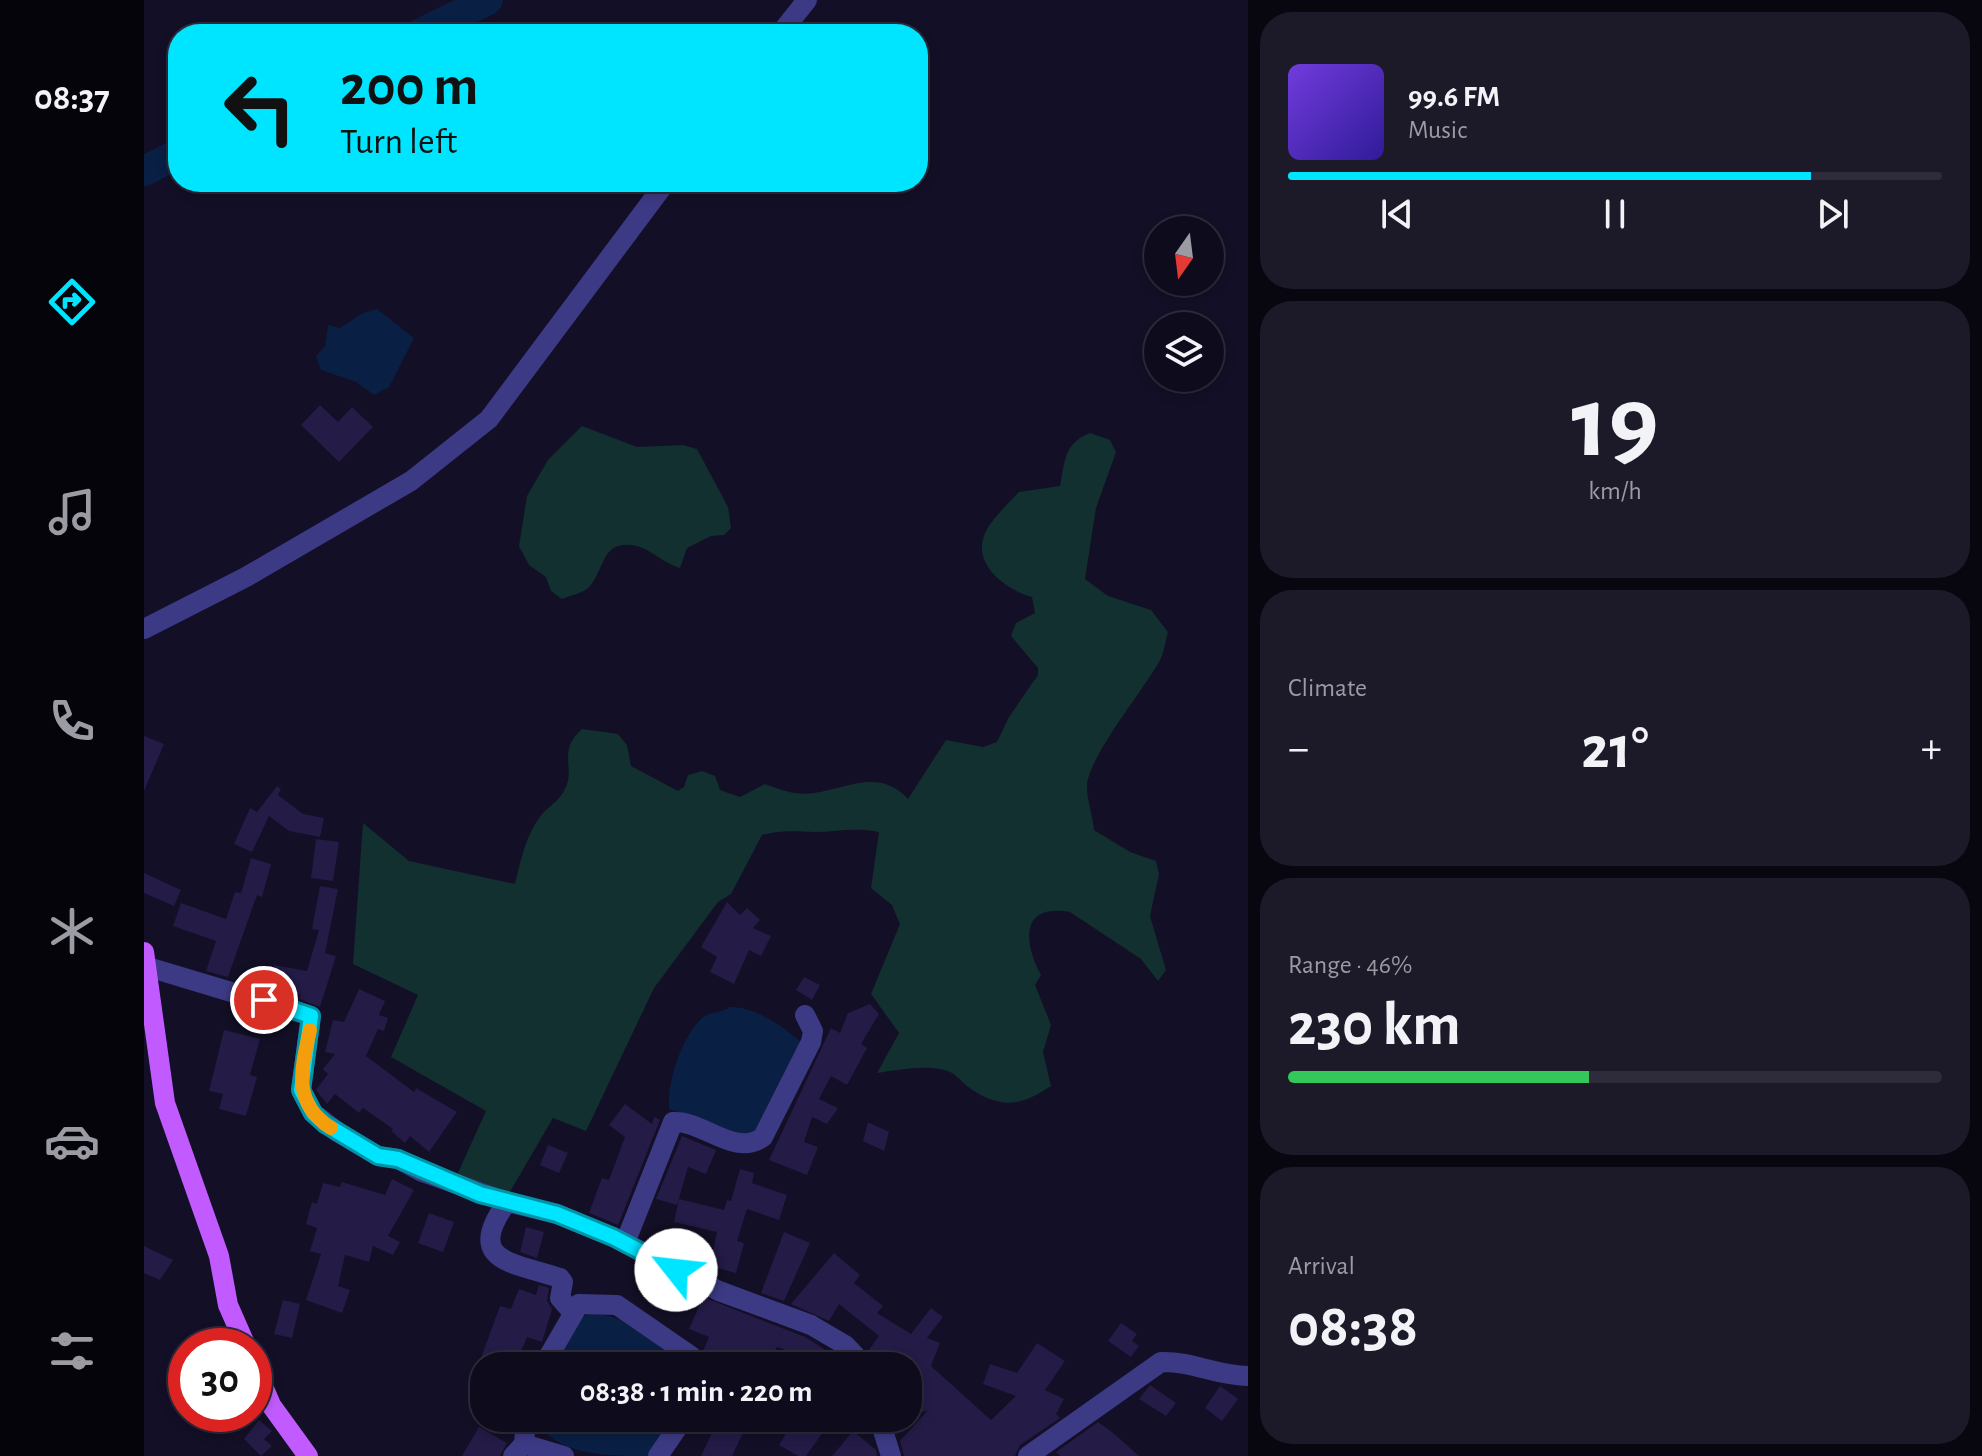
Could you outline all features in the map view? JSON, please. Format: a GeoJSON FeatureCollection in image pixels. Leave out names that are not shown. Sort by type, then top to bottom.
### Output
{"type":"FeatureCollection","features":[{"type":"Feature","properties":{"kind":"main road"},"geometry":{"type":"LineString","coordinates":[[146,960],[165,1103],[219,1256],[228,1305],[238,1328]]}},
{"type":"Feature","properties":{"kind":"main road"},"geometry":{"type":"LineString","coordinates":[[272,1406],[308,1456]]}},
{"type":"Feature","properties":{"kind":"street"},"geometry":{"type":"LineString","coordinates":[[788,24],[807,0]]}},
{"type":"Feature","properties":{"kind":"street"},"geometry":{"type":"LineString","coordinates":[[144,629],[246,577],[411,481],[489,419],[659,192]]}},
{"type":"Feature","properties":{"kind":"street"},"geometry":{"type":"LineString","coordinates":[[146,960],[311,1016],[301,1090],[313,1113],[378,1156],[398,1159],[420,1171],[507,1202],[557,1214],[625,1243],[719,1291],[811,1325],[852,1352]]}},
{"type":"Feature","properties":{"kind":"street"},"geometry":{"type":"LineString","coordinates":[[625,1243],[673,1122],[749,1144],[763,1137],[811,1042],[813,1031],[805,1015]]}},
{"type":"Feature","properties":{"kind":"street"},"geometry":{"type":"LineString","coordinates":[[507,1202],[490,1229],[488,1243],[491,1250],[503,1259],[560,1278],[563,1282],[560,1298],[573,1313]]}},
{"type":"Feature","properties":{"kind":"street"},"geometry":{"type":"LineString","coordinates":[[551,1352],[579,1304],[617,1305],[685,1352]]}},
{"type":"Feature","properties":{"kind":"street"},"geometry":{"type":"LineString","coordinates":[[1028,1456],[1161,1362],[1185,1361],[1224,1376],[1248,1376]]}},
{"type":"Feature","properties":{"kind":"street"},"geometry":{"type":"LineString","coordinates":[[658,1456],[674,1432]]}},
{"type":"Feature","properties":{"kind":"street"},"geometry":{"type":"LineString","coordinates":[[883,1432],[891,1456]]}},
{"type":"Feature","properties":{"kind":"street"},"geometry":{"type":"LineString","coordinates":[[518,1450],[564,1456]]}},
{"type":"Feature","properties":{"kind":"green space"},"geometry":{"type":"Polygon","coordinates":[[[582,426],[637,447],[683,445],[697,449],[728,507],[731,528],[724,535],[711,536],[687,548],[680,568],[637,546],[621,545],[609,552],[590,586],[562,599],[551,591],[546,577],[529,565],[519,546],[527,496],[548,460],[582,426]]]}},
{"type":"Feature","properties":{"kind":"green space"},"geometry":{"type":"Polygon","coordinates":[[[1090,433],[1110,440],[1116,452],[1096,508],[1085,579],[1108,596],[1151,610],[1168,632],[1161,659],[1105,743],[1089,775],[1087,787],[1094,830],[1130,852],[1156,861],[1159,874],[1150,916],[1166,970],[1158,981],[1141,959],[1070,912],[1042,914],[1034,920],[1029,939],[1041,975],[1035,985],[1051,1025],[1043,1052],[1051,1086],[1022,1101],[1003,1102],[982,1096],[944,1070],[915,1068],[877,1073],[899,1033],[871,994],[900,924],[892,905],[871,888],[879,832],[788,831],[762,835],[731,894],[718,902],[654,988],[586,1131],[553,1118],[507,1197],[457,1175],[486,1111],[391,1057],[418,995],[353,964],[363,823],[409,861],[515,884],[532,830],[542,814],[564,791],[569,775],[570,745],[582,729],[618,734],[627,745],[631,766],[678,791],[684,787],[688,775],[702,771],[715,776],[720,790],[740,797],[765,784],[807,794],[875,782],[886,784],[908,799],[946,740],[983,747],[997,742],[1009,717],[1038,675],[1038,668],[1011,636],[1016,623],[1035,613],[1032,597],[1012,589],[994,575],[983,557],[984,536],[994,519],[1019,492],[1060,486],[1070,448],[1090,433]]]}},
{"type":"Feature","properties":{"kind":"water"},"geometry":{"type":"Polygon","coordinates":[[[377,309],[414,338],[389,387],[374,395],[356,382],[321,370],[316,356],[325,346],[328,325],[340,328],[363,313],[377,309]]]}},
{"type":"Feature","properties":{"kind":"water"},"geometry":{"type":"Polygon","coordinates":[[[730,1007],[759,1014],[802,1043],[755,1140],[669,1109],[673,1074],[687,1038],[704,1017],[730,1007]]]}},
{"type":"Feature","properties":{"kind":"water"},"geometry":{"type":"Polygon","coordinates":[[[589,1313],[617,1319],[642,1330],[672,1352],[560,1352],[579,1320],[589,1313]]]}},
{"type":"Feature","properties":{"kind":"water"},"geometry":{"type":"Polygon","coordinates":[[[544,1432],[664,1432],[647,1456],[598,1454],[568,1447],[544,1432]]]}},
{"type":"Feature","properties":{"kind":"building"},"geometry":{"type":"Polygon","coordinates":[[[320,405],[338,422],[352,407],[373,427],[339,462],[301,425],[320,405]]]}},
{"type":"Feature","properties":{"kind":"building"},"geometry":{"type":"Polygon","coordinates":[[[144,736],[164,744],[144,791],[144,736]]]}},
{"type":"Feature","properties":{"kind":"building"},"geometry":{"type":"Polygon","coordinates":[[[277,786],[281,789],[278,795],[303,814],[324,818],[320,837],[289,831],[269,816],[252,852],[234,844],[250,808],[257,812],[277,786]]]}},
{"type":"Feature","properties":{"kind":"building"},"geometry":{"type":"Polygon","coordinates":[[[316,839],[339,842],[333,881],[311,878],[316,839]]]}},
{"type":"Feature","properties":{"kind":"building"},"geometry":{"type":"Polygon","coordinates":[[[251,858],[271,864],[262,897],[257,895],[228,977],[206,971],[216,941],[173,926],[181,903],[226,919],[235,892],[241,893],[251,858]]]}},
{"type":"Feature","properties":{"kind":"building"},"geometry":{"type":"Polygon","coordinates":[[[144,873],[181,890],[174,906],[144,893],[144,873]]]}},
{"type":"Feature","properties":{"kind":"building"},"geometry":{"type":"Polygon","coordinates":[[[320,886],[338,889],[325,953],[336,956],[320,1007],[299,999],[300,994],[270,989],[274,965],[307,971],[319,930],[312,929],[320,886]]]}},
{"type":"Feature","properties":{"kind":"building"},"geometry":{"type":"Polygon","coordinates":[[[727,902],[740,915],[747,908],[760,920],[753,928],[771,936],[761,956],[749,950],[734,984],[710,972],[717,957],[701,947],[727,902]]]}},
{"type":"Feature","properties":{"kind":"building"},"geometry":{"type":"Polygon","coordinates":[[[804,977],[820,985],[812,1000],[796,990],[804,977]]]}},
{"type":"Feature","properties":{"kind":"building"},"geometry":{"type":"Polygon","coordinates":[[[359,989],[385,1001],[379,1015],[388,1018],[384,1031],[378,1029],[366,1056],[414,1092],[416,1088],[457,1112],[429,1152],[410,1136],[405,1143],[391,1131],[393,1129],[363,1108],[359,1113],[335,1094],[327,1104],[316,1090],[328,1074],[323,1069],[335,1054],[325,1052],[333,1020],[344,1022],[359,989]]]}},
{"type":"Feature","properties":{"kind":"building"},"geometry":{"type":"Polygon","coordinates":[[[870,1004],[879,1014],[861,1044],[867,1048],[847,1085],[831,1076],[819,1099],[838,1108],[827,1124],[812,1117],[804,1142],[818,1147],[807,1175],[769,1160],[831,1028],[840,1033],[848,1013],[870,1004]]]}},
{"type":"Feature","properties":{"kind":"building"},"geometry":{"type":"Polygon","coordinates":[[[224,1030],[260,1039],[250,1075],[257,1077],[246,1116],[219,1109],[223,1094],[209,1091],[224,1030]]]}},
{"type":"Feature","properties":{"kind":"building"},"geometry":{"type":"Polygon","coordinates":[[[625,1104],[652,1124],[654,1117],[660,1120],[618,1225],[589,1213],[602,1178],[609,1180],[625,1137],[609,1125],[625,1104]]]}},
{"type":"Feature","properties":{"kind":"building"},"geometry":{"type":"Polygon","coordinates":[[[868,1122],[889,1132],[884,1151],[863,1141],[868,1122]]]}},
{"type":"Feature","properties":{"kind":"building"},"geometry":{"type":"Polygon","coordinates":[[[682,1136],[716,1150],[706,1174],[688,1167],[677,1205],[656,1199],[682,1136]]]}},
{"type":"Feature","properties":{"kind":"building"},"geometry":{"type":"Polygon","coordinates":[[[548,1145],[568,1153],[559,1173],[540,1165],[548,1145]]]}},
{"type":"Feature","properties":{"kind":"building"},"geometry":{"type":"Polygon","coordinates":[[[740,1169],[754,1173],[752,1183],[787,1195],[779,1220],[747,1209],[737,1241],[744,1243],[736,1273],[710,1266],[717,1232],[674,1222],[679,1199],[724,1210],[727,1200],[731,1201],[740,1169]]]}},
{"type":"Feature","properties":{"kind":"building"},"geometry":{"type":"Polygon","coordinates":[[[392,1179],[414,1190],[388,1236],[400,1242],[393,1255],[373,1246],[369,1262],[345,1255],[338,1286],[350,1290],[342,1313],[306,1300],[321,1254],[310,1251],[317,1228],[306,1224],[312,1202],[317,1204],[323,1183],[340,1187],[342,1182],[385,1195],[392,1179]]]}},
{"type":"Feature","properties":{"kind":"building"},"geometry":{"type":"Polygon","coordinates":[[[429,1213],[454,1222],[443,1252],[418,1243],[429,1213]]]}},
{"type":"Feature","properties":{"kind":"building"},"geometry":{"type":"Polygon","coordinates":[[[526,1227],[544,1232],[537,1258],[520,1252],[526,1227]]]}},
{"type":"Feature","properties":{"kind":"building"},"geometry":{"type":"Polygon","coordinates":[[[784,1232],[810,1243],[784,1301],[761,1293],[784,1232]]]}},
{"type":"Feature","properties":{"kind":"building"},"geometry":{"type":"Polygon","coordinates":[[[144,1246],[173,1260],[160,1280],[144,1273],[144,1246]]]}},
{"type":"Feature","properties":{"kind":"building"},"geometry":{"type":"Polygon","coordinates":[[[834,1253],[860,1275],[854,1283],[883,1306],[877,1313],[911,1334],[931,1308],[943,1317],[927,1338],[940,1343],[931,1366],[991,1420],[1016,1396],[983,1384],[990,1364],[1017,1373],[1037,1343],[1065,1361],[1045,1390],[1064,1399],[1056,1414],[1060,1418],[1020,1445],[1015,1456],[904,1456],[900,1441],[908,1432],[922,1432],[922,1417],[928,1410],[922,1412],[922,1352],[869,1352],[879,1336],[839,1304],[829,1321],[791,1304],[834,1253]]]}},
{"type":"Feature","properties":{"kind":"building"},"geometry":{"type":"Polygon","coordinates":[[[539,1285],[549,1288],[547,1301],[552,1309],[542,1342],[527,1337],[521,1352],[483,1352],[500,1306],[511,1309],[519,1289],[536,1295],[539,1285]]]}},
{"type":"Feature","properties":{"kind":"building"},"geometry":{"type":"Polygon","coordinates":[[[703,1297],[805,1337],[829,1352],[790,1352],[777,1347],[774,1352],[704,1352],[709,1337],[689,1329],[703,1297]]]}},
{"type":"Feature","properties":{"kind":"building"},"geometry":{"type":"Polygon","coordinates":[[[283,1300],[300,1304],[292,1338],[274,1334],[283,1300]]]}},
{"type":"Feature","properties":{"kind":"building"},"geometry":{"type":"Polygon","coordinates":[[[1121,1323],[1137,1334],[1132,1341],[1139,1346],[1131,1357],[1108,1341],[1121,1323]]]}},
{"type":"Feature","properties":{"kind":"building"},"geometry":{"type":"Polygon","coordinates":[[[1150,1385],[1176,1403],[1166,1416],[1139,1399],[1150,1385]]]}},
{"type":"Feature","properties":{"kind":"building"},"geometry":{"type":"Polygon","coordinates":[[[1220,1386],[1238,1399],[1222,1421],[1205,1408],[1220,1386]]]}},
{"type":"Feature","properties":{"kind":"building"},"geometry":{"type":"Polygon","coordinates":[[[1098,1422],[1139,1456],[1060,1456],[1056,1452],[1098,1422]]]}},
{"type":"Feature","properties":{"kind":"building"},"geometry":{"type":"Polygon","coordinates":[[[250,1432],[271,1432],[264,1439],[272,1446],[261,1456],[244,1439],[250,1432]]]}},
{"type":"Feature","properties":{"kind":"building"},"geometry":{"type":"Polygon","coordinates":[[[476,1432],[488,1432],[507,1443],[500,1456],[462,1456],[476,1432]]]}},
{"type":"Feature","properties":{"kind":"building"},"geometry":{"type":"Polygon","coordinates":[[[712,1432],[743,1432],[732,1456],[701,1456],[712,1432]]]}},
{"type":"Feature","properties":{"kind":"building"},"geometry":{"type":"Polygon","coordinates":[[[787,1432],[823,1432],[806,1456],[798,1456],[779,1445],[787,1432]]]}},
{"type":"Feature","properties":{"kind":"building"},"geometry":{"type":"Polygon","coordinates":[[[854,1432],[876,1450],[877,1456],[832,1456],[854,1432]]]}},
{"type":"Feature","properties":{"kind":"waterway"},"geometry":{"type":"LineString","coordinates":[[439,24],[488,0]]}},
{"type":"Feature","properties":{"kind":"waterway"},"geometry":{"type":"LineString","coordinates":[[144,171],[168,159]]}},
{"type":"Feature","properties":{"kind":"slow traffic"},"geometry":{"type":"LineString","coordinates":[[310,1030],[301,1070],[301,1090],[313,1113],[331,1128]]}},
{"type":"Feature","properties":{"kind":"route"},"geometry":{"type":"LineString","coordinates":[[264,1000],[311,1016],[301,1070],[301,1090],[313,1113],[325,1124],[378,1156],[398,1159],[420,1171],[480,1194],[557,1214],[570,1222],[613,1237],[676,1270]]}}]}
